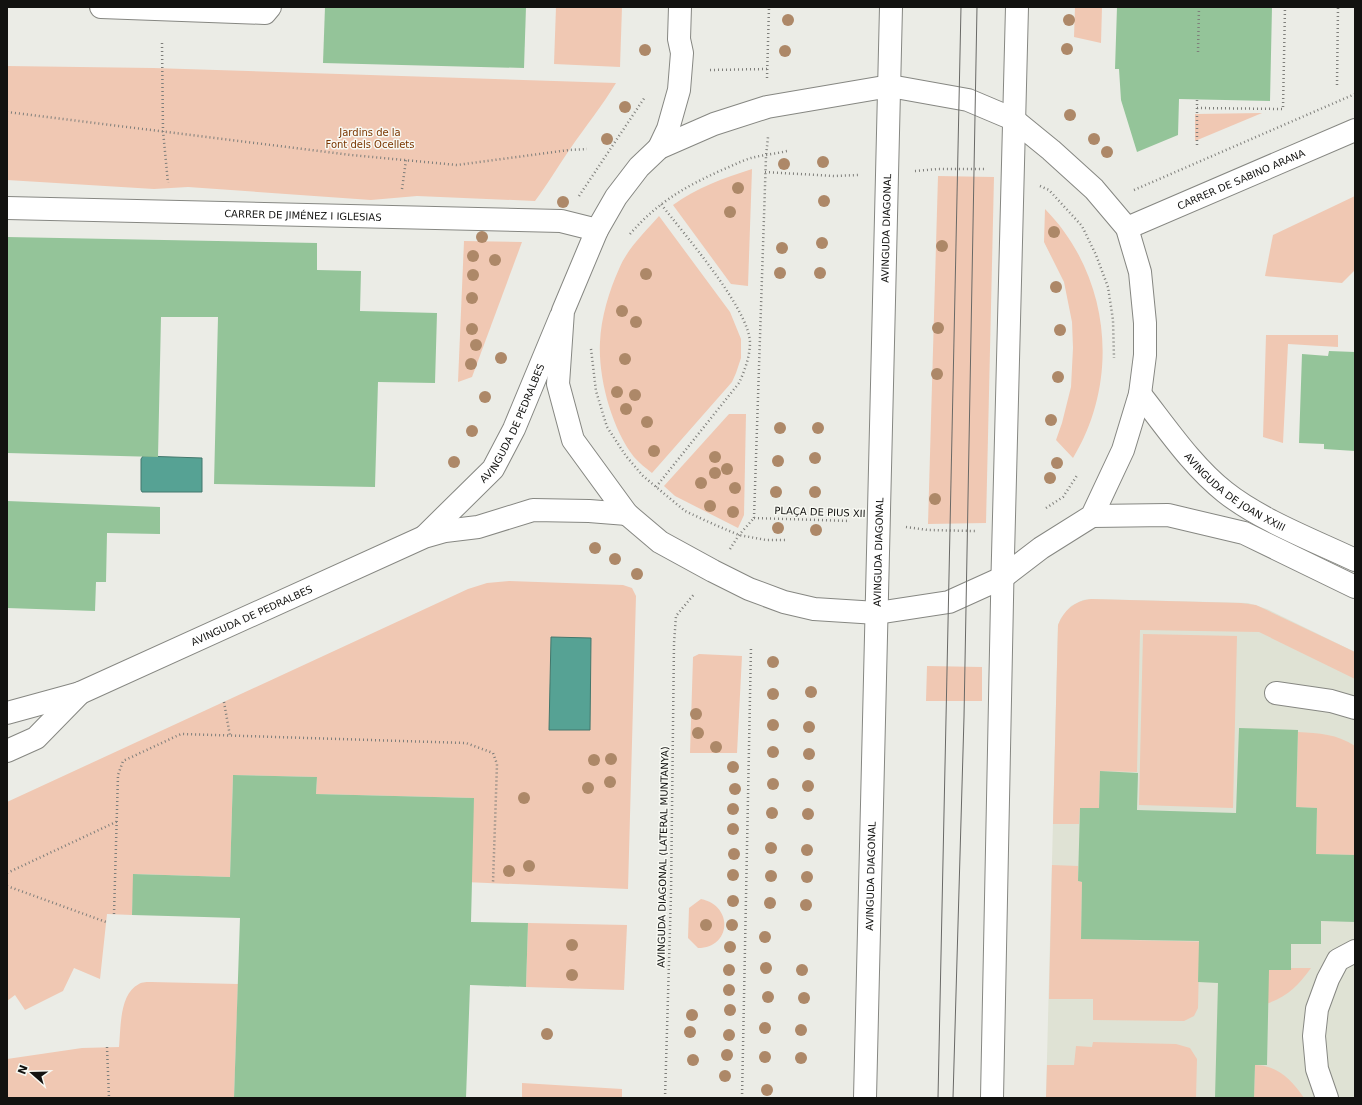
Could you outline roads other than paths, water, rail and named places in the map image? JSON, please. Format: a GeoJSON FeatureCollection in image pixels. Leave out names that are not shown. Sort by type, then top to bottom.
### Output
{"type":"FeatureCollection","features":[{"type":"Feature","properties":{"kind":"main road"},"geometry":{"type":"LineString","coordinates":[[101,7],[266,13],[270,7]]}},
{"type":"Feature","properties":{"kind":"main road"},"geometry":{"type":"LineString","coordinates":[[659,148],[668,129],[679,90],[682,53],[679,39],[680,7]]}},
{"type":"Feature","properties":{"kind":"main road","name":"AVINGUDA DIAGONAL"},"geometry":{"type":"LineString","coordinates":[[865,1098],[892,7]]}},
{"type":"Feature","properties":{"kind":"main road"},"geometry":{"type":"LineString","coordinates":[[992,1098],[999,822],[1003,526],[1013,176],[1016,7]]}},
{"type":"Feature","properties":{"kind":"main road"},"geometry":{"type":"LineString","coordinates":[[659,148],[714,124],[767,107],[890,86],[968,100],[1013,119],[1051,150],[1094,189],[1127,228],[1140,272],[1145,355],[1140,394],[1123,450],[1092,516]]}},
{"type":"Feature","properties":{"kind":"main road","name":"CARRER DE SABINO ARANA"},"geometry":{"type":"LineString","coordinates":[[1127,228],[1355,130]]}},
{"type":"Feature","properties":{"kind":"main road","name":"AVINGUDA DE PEDRALBES"},"geometry":{"type":"LineString","coordinates":[[424,537],[493,469],[514,429],[597,230],[616,197],[639,167],[659,148]]}},
{"type":"Feature","properties":{"kind":"main road","name":"CARRER DE JIMÉNEZ I IGLESIAS"},"geometry":{"type":"LineString","coordinates":[[7,208],[561,221],[597,230]]}},
{"type":"Feature","properties":{"kind":"main road"},"geometry":{"type":"LineString","coordinates":[[562,311],[558,384],[573,440],[627,514],[660,542],[749,589],[784,602],[814,608],[877,613],[949,602],[1002,578],[1041,548],[1092,516],[1168,515],[1244,533],[1355,587]]}},
{"type":"Feature","properties":{"kind":"main road","name":"AVINGUDA DE JOAN XXIII"},"geometry":{"type":"LineString","coordinates":[[1140,394],[1192,458],[1226,493],[1251,510],[1355,560]]}},
{"type":"Feature","properties":{"kind":"main road","name":"AVINGUDA DE PEDRALBES"},"geometry":{"type":"LineString","coordinates":[[7,713],[80,693],[424,537],[445,531],[478,527],[533,510],[589,511],[627,514]]}},
{"type":"Feature","properties":{"kind":"main road","name":"AVINGUDA DE PEDRALBES"},"geometry":{"type":"LineString","coordinates":[[7,750],[36,738],[80,693]]}},
{"type":"Feature","properties":{"kind":"main road"},"geometry":{"type":"LineString","coordinates":[[1276,693],[1331,701],[1355,708]]}},
{"type":"Feature","properties":{"kind":"main road"},"geometry":{"type":"LineString","coordinates":[[1327,1098],[1316,1069],[1314,1036],[1317,1009],[1328,979],[1338,960],[1355,951]]}},
{"type":"Feature","properties":{"kind":"water"},"geometry":{"type":"Polygon","coordinates":[[[143,456],[202,458],[202,492],[142,492],[141,459],[143,456]]]}},
{"type":"Feature","properties":{"kind":"water"},"geometry":{"type":"Polygon","coordinates":[[[551,637],[591,638],[590,730],[549,730],[551,637]]]}},
{"type":"Feature","properties":{"kind":"tram line"},"geometry":{"type":"LineString","coordinates":[[938,1098],[961,7]]}},
{"type":"Feature","properties":{"kind":"tram line"},"geometry":{"type":"LineString","coordinates":[[953,1098],[964,717],[977,7]]}},
{"type":"Feature","properties":{"kind":"park label","name":"Jardins de la Font dels Ocellets"},"geometry":{"type":"Point","coordinates":[370,138]}}]}
